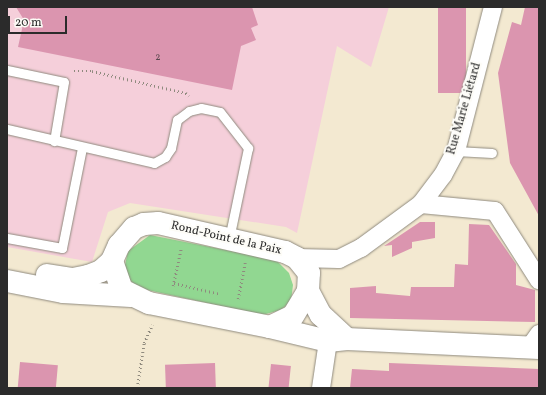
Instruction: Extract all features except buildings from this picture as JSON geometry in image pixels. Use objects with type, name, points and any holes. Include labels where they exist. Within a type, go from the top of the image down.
[{"type":"main road","name":"Rond-Point de la Paix","points":[[112,261],[118,245],[126,235],[144,224],[164,225],[285,252],[296,258],[309,272],[308,290]]},
{"type":"main road","points":[[7,268],[73,279],[100,272],[112,261],[122,290],[131,296],[149,303],[337,340],[536,343]]},
{"type":"main road","points":[[7,281],[63,292],[131,296]]},
{"type":"main road","points":[[270,326],[293,316],[308,290]]},
{"type":"main road","points":[[308,290],[321,315],[337,340]]},
{"type":"street","name":"Rue Marie Liétard","points":[[296,258],[339,259],[361,248],[421,204],[443,175],[456,151],[493,7]]},
{"type":"street","points":[[421,204],[495,211],[539,280]]},
{"type":"street","points":[[321,388],[337,340]]},
{"type":"lane","points":[[7,70],[64,82],[54,141]]},
{"type":"lane","points":[[7,129],[82,148],[154,163],[164,157],[171,148],[177,120],[189,111],[200,108],[220,112],[248,148],[239,242]]},
{"type":"lane","points":[[7,238],[62,248],[82,148]]},
{"type":"lane","points":[[456,151],[492,153]]},
{"type":"path","points":[[64,82],[72,71],[92,71],[186,93],[200,108]]},
{"type":"path","points":[[234,319],[238,298],[239,242]]},
{"type":"path","points":[[174,283],[224,295]]},
{"type":"path","points":[[231,297],[238,298]]},
{"type":"shaded area","points":[[7,7],[389,7],[371,67],[337,46],[297,233],[286,227],[130,203],[108,212],[92,262],[7,247]]},
{"type":"green space","points":[[150,235],[276,260],[289,273],[293,285],[291,301],[281,310],[262,315],[138,288],[129,279],[125,265],[128,251]]}]
